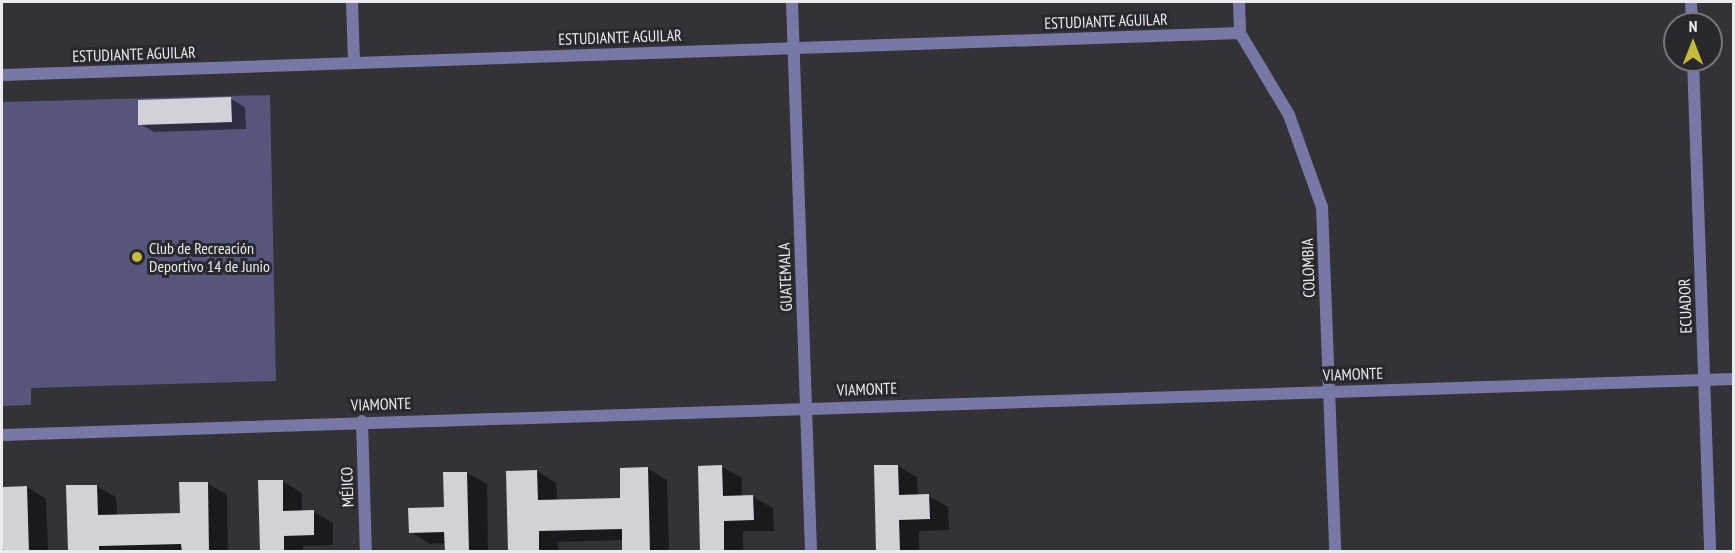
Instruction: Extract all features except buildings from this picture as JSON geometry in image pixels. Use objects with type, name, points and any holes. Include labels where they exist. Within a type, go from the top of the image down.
[{"type":"street","points":[[352,2],[354,62]]},
{"type":"street","name":"GUATEMALA","points":[[792,2],[811,552]]},
{"type":"street","name":"COLOMBIA","points":[[1239,2],[1240,33],[1289,115],[1322,207],[1335,552]]},
{"type":"street","name":"ESTUDIANTE AGUILAR","points":[[2,75],[1240,33]]},
{"type":"street","name":"ECUADOR","points":[[1693,72],[1710,552]]},
{"type":"street","name":"VIAMONTE","points":[[2,435],[362,421],[1734,379]]},
{"type":"street","name":"MÉJICO","points":[[362,421],[366,552]]},
{"type":"shaded area","name":"Club de Recreación Deportivo 14 de Junio","points":[[270,95],[276,381],[31,388],[31,405],[2,406],[2,102]]},
{"type":"place","name":"Club de Recreación Deportivo 14 de Junio","points":[[137,257]]}]
